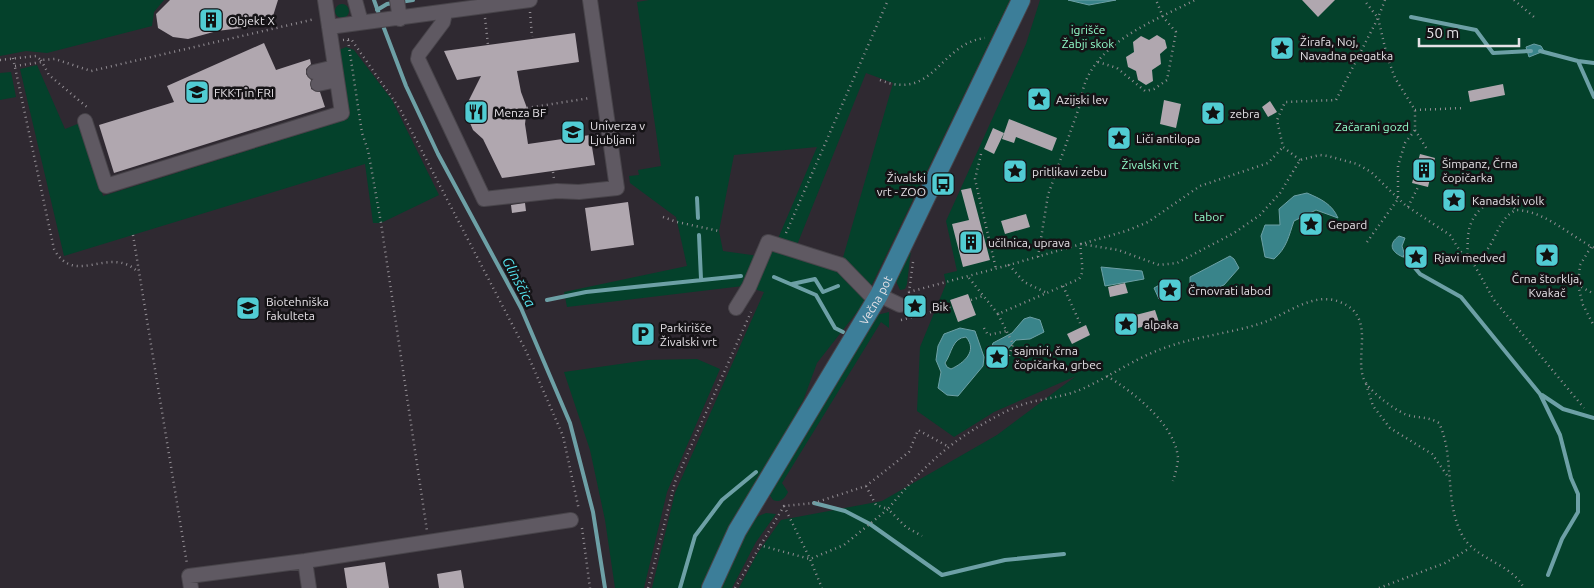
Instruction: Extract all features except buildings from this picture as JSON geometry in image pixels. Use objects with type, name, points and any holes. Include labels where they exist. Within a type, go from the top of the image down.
[{"type":"main road","name":"Večna pot","points":[[711,588],[737,531],[877,298],[1021,0]]},
{"type":"street","points":[[325,0],[341,23]]},
{"type":"street","points":[[85,121],[106,186],[342,113],[336,74],[341,23],[355,0]]},
{"type":"street","points":[[396,0],[400,19]]},
{"type":"street","points":[[341,23],[400,19],[529,0]]},
{"type":"street","points":[[438,14],[443,22],[419,54],[418,59],[484,199],[557,190],[579,192],[617,188],[590,0]]},
{"type":"street","points":[[316,78],[336,74]]},
{"type":"street","points":[[736,308],[749,287],[768,242],[841,265],[877,298],[900,305]]},
{"type":"street","points":[[190,582],[305,561],[577,517]]},
{"type":"street","points":[[305,561],[309,588]]},
{"type":"path","points":[[529,0],[532,36]]},
{"type":"path","points":[[1097,61],[1117,68],[1145,91],[1154,89],[1167,80],[1176,32],[1163,17],[1156,0]]},
{"type":"path","points":[[1038,257],[1048,195],[1081,102],[1082,91],[1097,61],[1112,46],[1195,0]]},
{"type":"path","points":[[1364,0],[1378,18],[1387,56],[1396,78],[1415,110],[1415,130],[1428,151]]},
{"type":"path","points":[[1300,160],[1283,147],[1277,120],[1285,102],[1336,100],[1378,18],[1385,0]]},
{"type":"path","points":[[1514,0],[1534,17]]},
{"type":"path","points":[[484,7],[488,45]]},
{"type":"path","points":[[14,66],[55,60],[91,71],[341,23],[343,40],[351,40],[400,109],[486,270],[526,351],[563,436],[590,588]]},
{"type":"path","points":[[880,80],[902,86],[918,82],[928,77],[967,44],[979,39],[1003,37]]},
{"type":"path","points":[[348,40],[362,133],[368,150],[381,223],[429,542]]},
{"type":"path","points":[[0,60],[36,56],[42,61],[49,75],[88,108],[85,121]]},
{"type":"path","points":[[13,58],[54,248],[59,258],[67,265],[78,266],[121,262],[131,265],[139,274]]},
{"type":"path","points":[[528,108],[604,95]]},
{"type":"path","points":[[1415,110],[1464,108]]},
{"type":"path","points":[[1367,242],[1398,199],[1398,166],[1405,143],[1415,130]]},
{"type":"path","points":[[909,292],[969,278],[975,273],[1009,266],[1148,222],[1200,186],[1255,169],[1268,163],[1283,147]]},
{"type":"path","points":[[981,154],[975,179],[996,269]]},
{"type":"path","points":[[1080,244],[1118,250],[1159,265],[1177,264],[1227,237],[1260,215],[1280,193],[1300,160],[1320,155],[1343,159],[1371,172],[1408,207],[1450,235],[1467,259],[1472,261],[1494,300],[1584,408]]},
{"type":"path","points":[[1408,207],[1420,185]]},
{"type":"path","points":[[1467,259],[1468,230],[1479,210],[1487,204],[1499,201],[1510,204],[1516,210]]},
{"type":"path","points":[[1472,261],[1484,255],[1503,220],[1516,210],[1524,210],[1545,218],[1593,247],[1580,265],[1578,285],[1583,305],[1594,326]]},
{"type":"path","points":[[663,217],[719,231]]},
{"type":"path","points":[[133,235],[190,582]]},
{"type":"path","points":[[998,314],[1082,276],[1080,244]]},
{"type":"path","points":[[1009,266],[1024,282],[1046,292]]},
{"type":"path","points":[[969,278],[998,314],[1008,332],[1013,344],[1008,359]]},
{"type":"path","points":[[1578,285],[1594,294]]},
{"type":"path","points":[[1063,286],[1080,323]]},
{"type":"path","points":[[971,300],[983,296]]},
{"type":"path","points":[[759,545],[810,559],[844,545],[888,509],[920,472],[949,447],[1001,414],[1029,403],[1075,392],[1166,347],[1263,322],[1295,306],[1330,299],[1342,303],[1353,312],[1361,325],[1364,337],[1360,363],[1373,406],[1390,428],[1432,454],[1449,479]]},
{"type":"path","points":[[901,320],[952,306]]},
{"type":"path","points":[[984,328],[988,335],[1008,332]]},
{"type":"path","points":[[1107,376],[1132,391],[1156,416],[1175,444],[1178,460],[1173,481]]},
{"type":"path","points":[[1365,383],[1391,406],[1409,416],[1429,417],[1440,423],[1444,434],[1454,516],[1470,548],[1506,569],[1520,581],[1524,588]]},
{"type":"path","points":[[734,588],[784,506],[814,502],[866,486],[909,452],[918,430],[949,447]]},
{"type":"path","points":[[866,486],[876,505],[888,509],[906,527],[922,536]]},
{"type":"path","points":[[784,506],[822,588]]},
{"type":"path","points":[[1379,588],[1445,563],[1470,548]]},
{"type":"green space","points":[[0,0],[164,0],[154,12],[152,26],[47,53],[26,51],[0,56]]},
{"type":"green space","points":[[649,0],[1010,0],[861,307],[817,363],[803,401],[797,410],[803,412],[704,588],[652,588],[675,493],[764,292],[743,286],[567,307],[564,292],[687,266],[676,217],[630,183],[629,176],[639,175],[638,170],[661,166],[637,2]],"holes":[[[866,73],[893,83],[840,268],[795,250]],[[817,147],[774,248],[766,257],[723,251],[719,231],[734,155]]]},
{"type":"green space","points":[[1040,0],[1594,0],[1594,588],[739,588],[757,554],[781,520],[882,501],[997,435],[1076,376],[994,412],[954,437],[917,411],[920,347],[946,284],[944,274],[957,271],[946,221],[1026,44]]},
{"type":"green space","points":[[339,4],[345,4],[349,11],[345,18],[339,18],[335,14],[335,8]]},
{"type":"green space","points":[[346,47],[354,50],[392,100],[439,195],[381,223],[373,223],[365,164],[64,256],[20,69],[37,65],[65,129],[80,123],[103,196],[348,119],[339,50]]},
{"type":"green space","points":[[11,72],[16,97],[0,100],[0,73]]},
{"type":"green space","points":[[911,250],[907,284],[905,289],[900,290],[896,281]]},
{"type":"green space","points":[[889,312],[889,328],[881,322],[782,483],[788,492],[787,494],[780,500],[773,500],[769,494],[877,315]]},
{"type":"green space","points":[[697,359],[720,369],[667,492],[644,588],[615,588],[605,520],[590,450],[564,372],[648,360]]},
{"type":"green space","points":[[766,513],[776,514],[756,542],[732,588],[717,588],[754,518]]},
{"type":"water","points":[[1068,0],[1116,0],[1089,5]]},
{"type":"water","points":[[1534,44],[1541,46],[1544,51],[1529,57],[1526,47]]},
{"type":"water","points":[[1307,193],[1329,206],[1338,218],[1316,210],[1294,221],[1287,241],[1278,255],[1274,259],[1265,257],[1261,236],[1265,225],[1280,225],[1279,209],[1294,196]]},
{"type":"water","points":[[1399,236],[1405,238],[1402,246],[1405,256],[1403,257],[1392,248],[1393,242]]},
{"type":"water","points":[[1230,256],[1239,268],[1224,285],[1195,296],[1190,285],[1190,277]]},
{"type":"water","points":[[1101,267],[1142,271],[1144,279],[1105,286]]},
{"type":"water","points":[[1163,283],[1169,283],[1177,287],[1169,298],[1159,299],[1154,288]]},
{"type":"water","points":[[1030,317],[1040,320],[1044,332],[1030,339],[1016,340],[1004,353],[998,353],[992,346],[993,343],[1012,333],[1024,319]]},
{"type":"water","points":[[960,328],[975,331],[984,357],[983,366],[958,396],[947,395],[938,388],[941,372],[936,360],[938,346],[944,334]],"holes":[[[966,337],[969,342],[970,352],[965,360],[951,369],[947,367],[945,363],[955,343],[961,338]]]},
{"type":"waterway","name":"Glinščica","points":[[374,0],[380,17]]},
{"type":"waterway","points":[[400,2],[413,0]]},
{"type":"waterway","points":[[377,10],[393,3]]},
{"type":"waterway","points":[[1411,17],[1476,30],[1493,53],[1531,51]]},
{"type":"waterway","name":"Glinščica","points":[[382,23],[406,86],[438,154],[521,308],[570,423],[593,512],[605,588]]},
{"type":"waterway","points":[[1540,51],[1578,61],[1594,63]]},
{"type":"waterway","points":[[1578,61],[1594,97]]},
{"type":"waterway","points":[[697,198],[698,218]]},
{"type":"waterway","points":[[699,235],[701,279]]},
{"type":"waterway","points":[[1405,256],[1420,274],[1461,297],[1540,394],[1560,435],[1571,478],[1578,494],[1578,512],[1562,539],[1548,575]]},
{"type":"waterway","points":[[547,300],[586,292],[741,276]]},
{"type":"waterway","points":[[774,277],[816,295],[835,328],[843,332]]},
{"type":"waterway","points":[[792,284],[815,279],[823,292],[838,286]]},
{"type":"waterway","points":[[1542,395],[1563,409],[1594,418]]},
{"type":"waterway","points":[[680,588],[695,536],[722,500],[756,472]]},
{"type":"waterway","points":[[814,503],[845,511],[870,524],[942,575],[1005,560],[1064,554]]},
{"type":"place","name":"Objekt X","points":[[211,20]]},
{"type":"place","name":"Žirafa, Noj, Navadna pegatka","points":[[1282,48]]},
{"type":"place","name":"FKKT in FRI","points":[[197,92]]},
{"type":"place","name":"Azijski lev","points":[[1039,99]]},
{"type":"place","name":"Menza BF","points":[[476,112]]},
{"type":"place","name":"zebra","points":[[1213,113]]},
{"type":"place","name":"Univerza v Ljubljani","points":[[573,132]]},
{"type":"place","name":"Liči antilopa","points":[[1119,138]]},
{"type":"place","name":"Šimpanz, Črna čopičarka","points":[[1424,170]]},
{"type":"place","name":"pritlikavi zebu","points":[[1015,171]]},
{"type":"place","name":"Živalski vrt - ZOO","points":[[943,184]]},
{"type":"place","name":"Kanadski volk","points":[[1454,200]]},
{"type":"place","name":"Gepard","points":[[1311,224]]},
{"type":"place","name":"učilnica, uprava","points":[[971,242]]},
{"type":"place","name":"Črna štorklja, Kvakač","points":[[1547,255]]},
{"type":"place","name":"Rjavi medved","points":[[1416,257]]},
{"type":"place","name":"Črnovrati labod","points":[[1170,290]]},
{"type":"place","name":"Bik","points":[[915,306]]},
{"type":"place","name":"Biotehniška fakulteta","points":[[248,308]]},
{"type":"place","name":"alpaka","points":[[1126,324]]},
{"type":"place","name":"Parkirišče Živalski vrt","points":[[643,334]]},
{"type":"place","name":"sajmiri, črna čopičarka, grbec","points":[[997,357]]},
{"type":"park label","name":"igrišče Žabji skok","points":[[1088,36]]},
{"type":"park label","name":"Začarani gozd","points":[[1372,126]]},
{"type":"park label","name":"Živalski vrt","points":[[1150,164]]},
{"type":"park label","name":"tabor","points":[[1209,216]]}]
